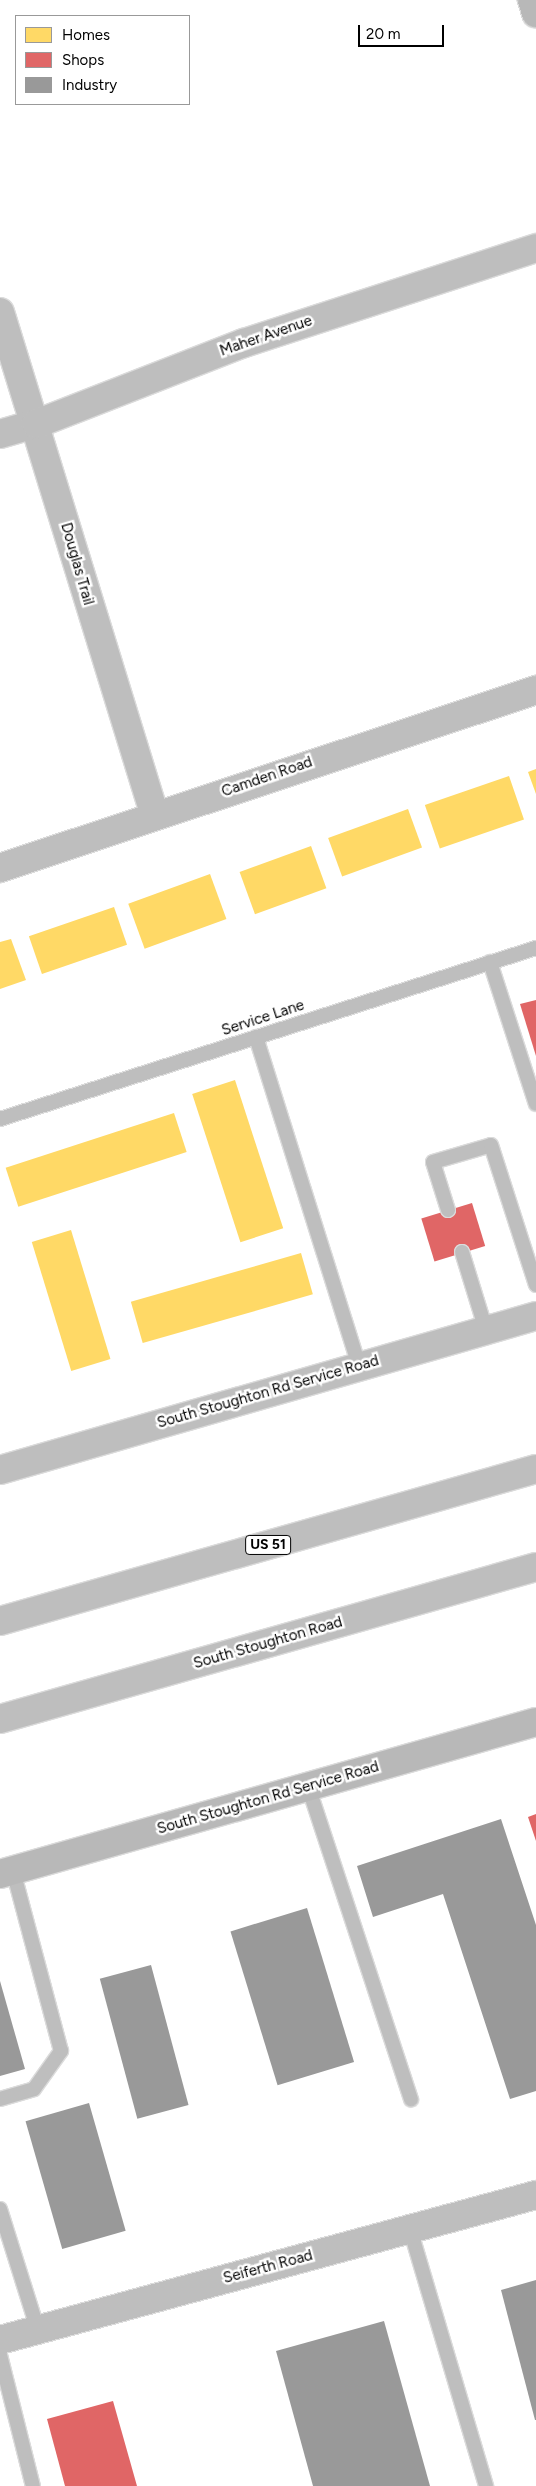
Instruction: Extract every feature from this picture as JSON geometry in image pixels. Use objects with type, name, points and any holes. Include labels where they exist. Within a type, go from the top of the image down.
[{"type":"street","points":[[532,0],[536,13]]},
{"type":"street","name":"Maher Avenue","points":[[0,434],[36,424],[244,343],[536,248]]},
{"type":"street","name":"Douglas Trail","points":[[0,312],[155,816]]},
{"type":"street","name":"Camden Road","points":[[0,868],[536,690]]},
{"type":"street","name":"South Stoughton Rd Service Road","points":[[0,1470],[536,1316]]},
{"type":"street","name":"US 51","points":[[0,1621],[536,1469]]},
{"type":"street","points":[[496,1578],[536,1562]]},
{"type":"street","name":"South Stoughton Road","points":[[0,1720],[536,1567]]},
{"type":"street","name":"South Stoughton Rd Service Road","points":[[6,1872],[536,1722]]},
{"type":"street","name":"Seiferth Road","points":[[0,2340],[536,2195]]},
{"type":"lane","name":"Service Lane","points":[[0,1119],[536,948]]},
{"type":"lane","points":[[490,962],[536,1104]]},
{"type":"lane","points":[[256,1037],[358,1366]]},
{"type":"lane","points":[[448,1210],[433,1162],[491,1145],[536,1284]]},
{"type":"lane","points":[[462,1252],[486,1330]]},
{"type":"lane","points":[[308,1786],[410,2099]]},
{"type":"lane","points":[[0,2099],[34,2089],[61,2051],[6,1872]]},
{"type":"lane","points":[[0,2209],[38,2330]]},
{"type":"lane","points":[[410,2229],[486,2486]]},
{"type":"lane","points":[[0,2355],[33,2486]]},
{"type":"building: Homes","points":[[536,769],[536,794],[528,772]]},
{"type":"building: Homes","points":[[509,776],[524,819],[440,848],[425,805]]},
{"type":"building: Homes","points":[[408,809],[422,848],[342,877],[328,838]]},
{"type":"building: Homes","points":[[311,846],[326,888],[255,914],[240,872]]},
{"type":"building: Homes","points":[[210,874],[226,919],[145,949],[128,904]]},
{"type":"building: Homes","points":[[114,907],[127,945],[42,974],[29,936]]},
{"type":"building: Homes","points":[[11,939],[26,980],[0,989],[0,942]]},
{"type":"building: Homes","points":[[235,1080],[283,1228],[240,1242],[192,1094]]},
{"type":"building: Homes","points":[[174,1113],[187,1152],[18,1207],[6,1168]]},
{"type":"building: Homes","points":[[71,1230],[110,1359],[71,1371],[32,1242]]},
{"type":"building: Homes","points":[[301,1253],[313,1294],[143,1343],[131,1302]]},
{"type":"building: Shops","points":[[536,1000],[536,1056],[520,1004]]},
{"type":"building: Shops","points":[[472,1203],[485,1246],[434,1262],[421,1218]]},
{"type":"building: Shops","points":[[536,1814],[536,1841],[528,1817]]},
{"type":"building: Shops","points":[[113,2401],[137,2486],[65,2486],[47,2419]]},
{"type":"building: Industry","points":[[501,1819],[536,1925],[536,2091],[510,2099],[443,1894],[373,1917],[357,1866]]},
{"type":"building: Industry","points":[[307,1908],[354,2062],[278,2085],[230,1931]]},
{"type":"building: Industry","points":[[151,1965],[189,2105],[137,2119],[100,1979]]},
{"type":"building: Industry","points":[[0,1981],[25,2069],[0,2076]]},
{"type":"building: Industry","points":[[89,2103],[126,2231],[62,2249],[26,2121]]},
{"type":"building: Industry","points":[[536,2280],[536,2420],[535,2420],[501,2290]]},
{"type":"building: Industry","points":[[384,2321],[430,2486],[313,2486],[276,2351]]}]
